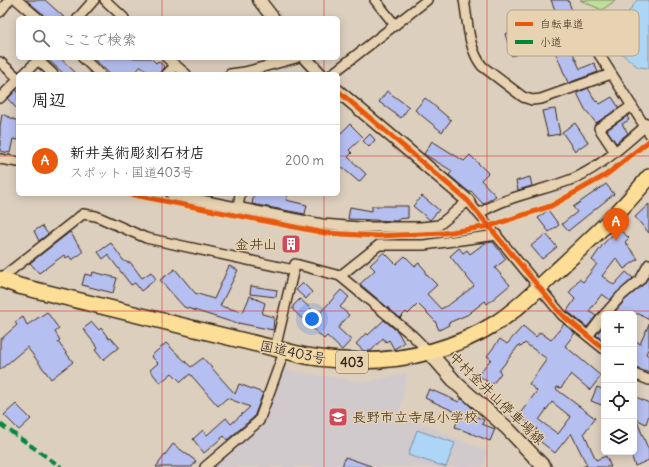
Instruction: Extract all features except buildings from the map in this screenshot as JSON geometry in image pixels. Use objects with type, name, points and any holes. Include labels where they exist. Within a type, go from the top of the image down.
[{"type":"highway","name":"国道403号","points":[[0,279],[19,286],[280,350],[329,360],[370,362],[407,357],[457,342],[496,323],[516,308],[612,220],[649,177]]},
{"type":"main road","name":"中村金井山停車場線","points":[[428,351],[457,384],[507,428],[544,467]]},
{"type":"street","points":[[0,12],[9,0]]},
{"type":"street","points":[[17,0],[36,16]]},
{"type":"street","points":[[80,16],[94,0]]},
{"type":"street","points":[[105,0],[122,16]]},
{"type":"street","points":[[258,0],[271,16]]},
{"type":"street","points":[[375,0],[395,25]]},
{"type":"street","points":[[335,72],[427,0]]},
{"type":"street","points":[[464,0],[472,47],[478,60],[482,66],[522,97],[532,100],[541,99],[611,74]]},
{"type":"street","points":[[480,213],[500,202],[577,177],[648,128],[600,56]]},
{"type":"street","points":[[26,72],[38,60]]},
{"type":"street","points":[[40,60],[51,72]]},
{"type":"street","points":[[85,60],[98,72]]},
{"type":"street","points":[[169,60],[183,72]]},
{"type":"street","points":[[245,72],[289,60]]},
{"type":"street","points":[[307,60],[318,72]]},
{"type":"street","points":[[0,62],[16,77]]},
{"type":"street","points":[[169,72],[175,66]]},
{"type":"street","points":[[0,98],[16,81]]},
{"type":"street","points":[[340,93],[468,201],[480,213],[538,288],[562,315],[602,347]]},
{"type":"street","points":[[615,152],[599,128],[632,106]]},
{"type":"street","points":[[0,159],[16,162]]},
{"type":"street","points":[[181,196],[322,224],[359,227],[421,227],[439,225],[468,201]]},
{"type":"street","points":[[238,208],[240,196]]},
{"type":"street","points":[[0,279],[83,214],[96,216],[151,239],[294,270]]},
{"type":"street","points":[[340,276],[379,245],[424,245],[497,235]]},
{"type":"street","points":[[204,467],[259,421],[280,350],[295,264],[340,276],[413,336],[428,351]]},
{"type":"street","points":[[607,311],[621,296],[640,280],[649,264]]},
{"type":"street","points":[[588,336],[601,318]]},
{"type":"street","points":[[637,375],[649,380]]},
{"type":"shaded area","name":"長野市立寺尾小学校","points":[[279,369],[365,382],[407,373],[400,413],[488,452],[483,467],[212,467],[212,460],[264,422]]},
{"type":"green space","points":[[580,0],[616,0],[602,10]]},
{"type":"water","points":[[637,0],[649,0],[649,68],[638,67],[625,56],[639,56],[639,10],[630,10]]},
{"type":"water","points":[[417,430],[455,443],[446,467],[408,455]]},
{"type":"marked path","points":[[0,424],[61,467]]},
{"type":"cycle path","points":[[340,93],[468,201],[562,315],[602,347]]},
{"type":"cycle path","points":[[139,196],[325,233],[377,236],[444,233],[490,226],[551,206],[606,175],[649,141]]},
{"type":"place","name":"新井美術彫刻石材店","points":[[616,241]]},
{"type":"place","name":"金井山","points":[[291,244]]},
{"type":"place","name":"長野市立寺尾小学校","points":[[338,417]]}]
